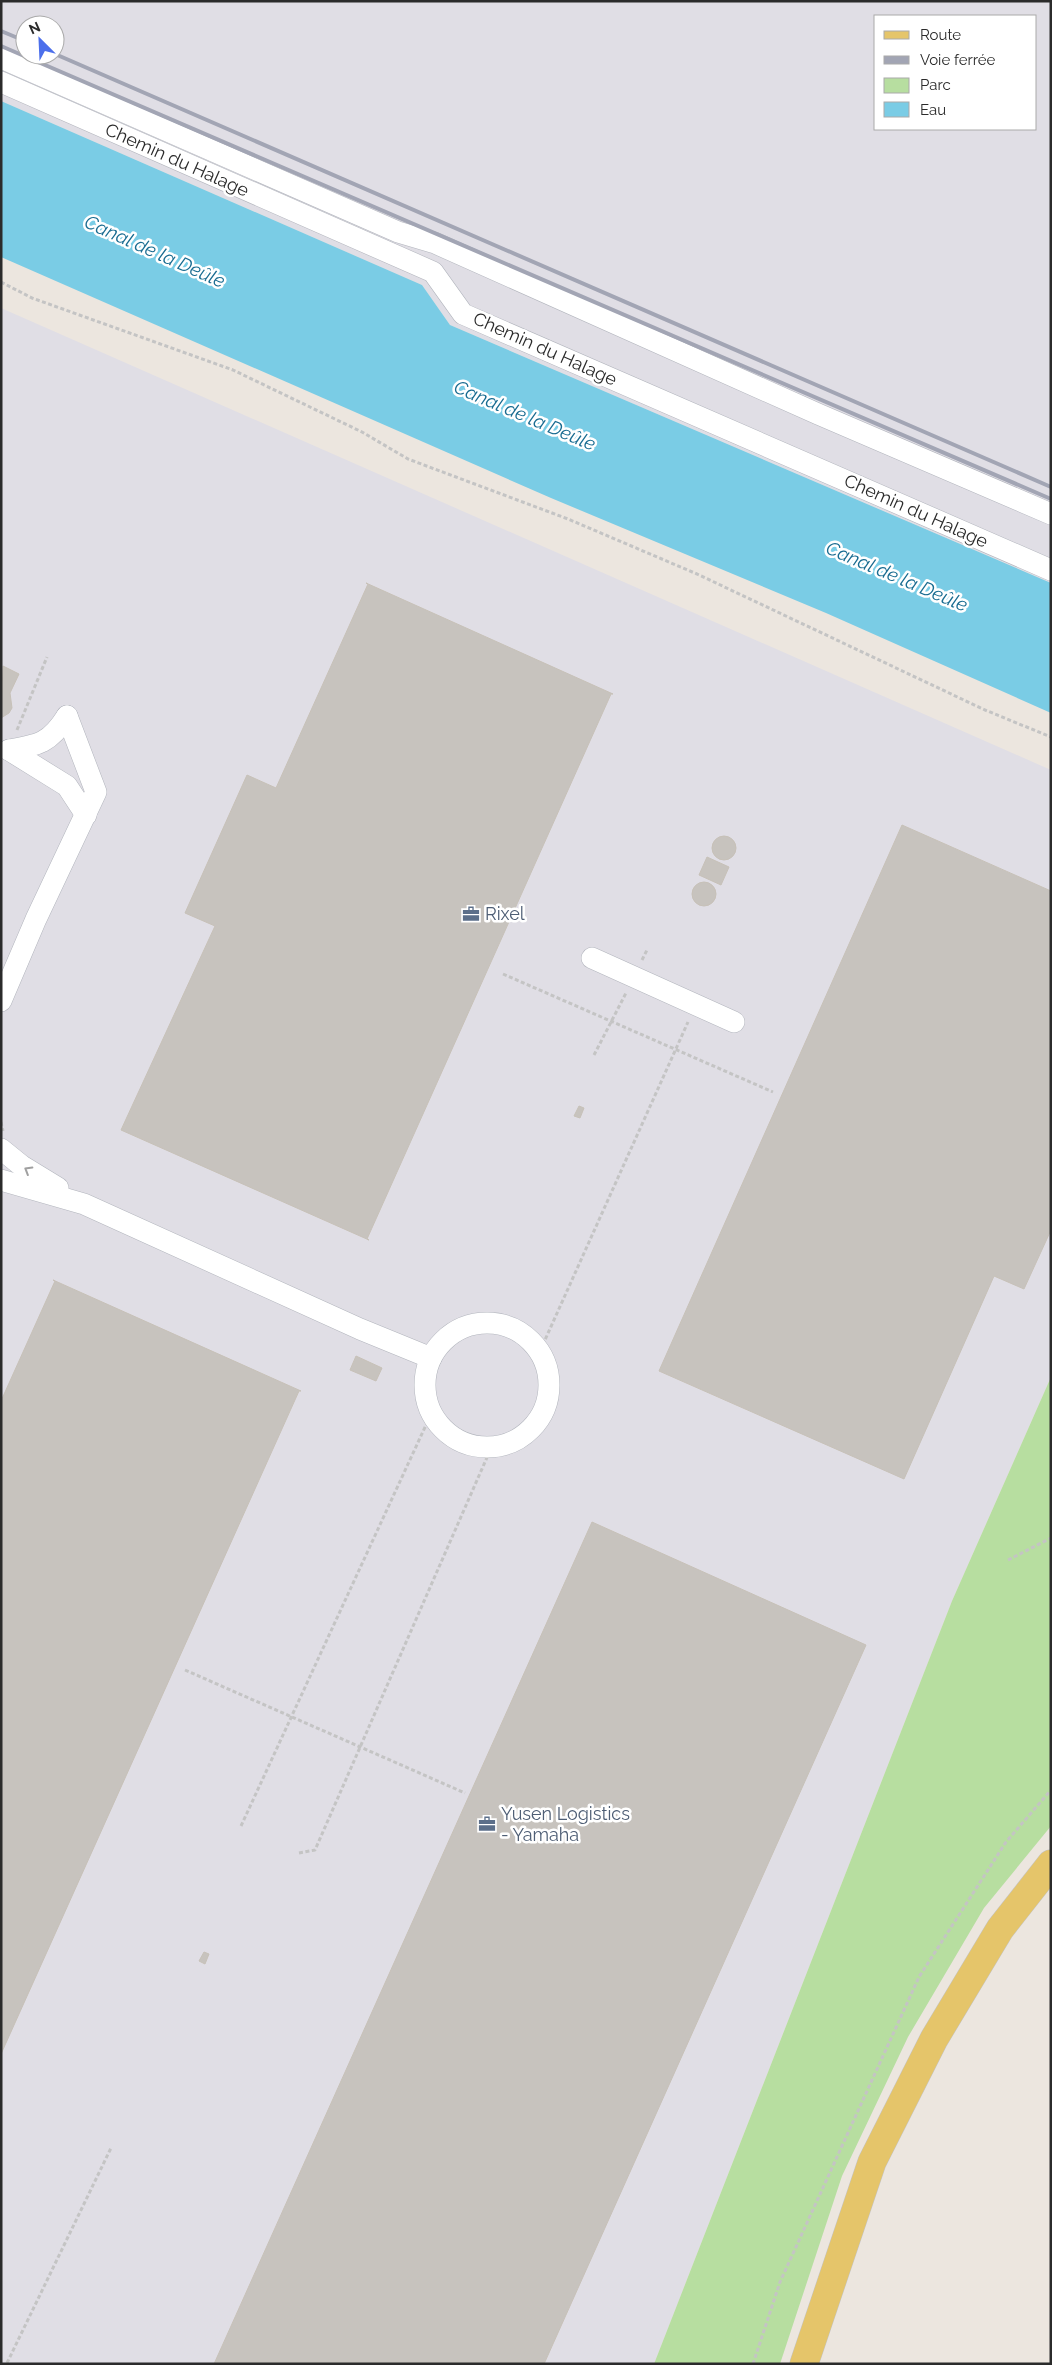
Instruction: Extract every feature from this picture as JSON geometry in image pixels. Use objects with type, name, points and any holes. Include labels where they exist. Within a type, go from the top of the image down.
[{"type":"main road","points":[[804,2364],[872,2162],[934,2039],[1000,1929],[1051,1864]]},
{"type":"street","points":[[1,58],[398,232],[435,243],[818,414],[1051,514]]},
{"type":"street","name":"Chemin du Halage","points":[[1,82],[433,272],[463,314],[1051,570]]},
{"type":"street","points":[[1,1001],[36,919],[96,792],[67,716],[56,733],[38,746],[9,750]]},
{"type":"street","points":[[9,750],[67,786],[86,815]]},
{"type":"street","points":[[592,958],[734,1022]]},
{"type":"street","points":[[1,1149],[22,1166],[84,1204],[360,1329],[431,1358]]},
{"type":"street","points":[[1,1180],[84,1204]]},
{"type":"street","points":[[489,1322],[508,1326],[524,1334],[540,1351],[548,1371],[550,1388],[545,1408],[535,1424],[516,1440],[500,1446],[478,1446],[462,1441],[446,1432],[432,1412],[425,1391],[425,1378],[431,1358],[439,1345],[451,1334],[473,1324],[489,1322]]},
{"type":"path","points":[[1,282],[32,298],[233,370],[362,432],[408,459],[568,519],[688,570],[976,706],[1051,737]]},
{"type":"path","points":[[9,750],[47,657]]},
{"type":"path","points":[[594,1056],[648,950]]},
{"type":"path","points":[[503,974],[773,1092]]},
{"type":"path","points":[[540,1351],[695,1005]]},
{"type":"path","points":[[241,1826],[432,1412]]},
{"type":"path","points":[[299,1853],[315,1850],[492,1446]]},
{"type":"path","points":[[1008,1560],[1051,1538]]},
{"type":"path","points":[[185,1670],[464,1793]]},
{"type":"path","points":[[753,2364],[780,2282],[918,1977],[1006,1842],[1051,1790]]},
{"type":"path","points":[[7,2363],[111,2148]]},
{"type":"shaded area","points":[[1,1],[1051,1],[1051,583],[450,325],[422,285],[1,101]]},
{"type":"shaded area","points":[[1,308],[1051,770],[1051,1377],[952,1601],[654,2364],[1,2364]]},
{"type":"green space","points":[[1051,1377],[1051,1826],[984,1908],[908,2037],[842,2176],[780,2364],[654,2364],[952,1601]]},
{"type":"water","name":"Canal de la Deûle","points":[[1,101],[422,285],[450,325],[1051,583],[1051,713],[826,613],[551,498],[1,257]]},
{"type":"building","points":[[366,583],[613,694],[611,694],[367,1239],[369,1240],[121,1130],[215,926],[185,913],[247,775],[276,788],[368,584]]},
{"type":"building","points":[[3,666],[19,674],[10,693],[12,708],[9,713],[1,718]]},
{"type":"building","points":[[902,825],[1051,891],[1051,1230],[1024,1289],[994,1276],[904,1479],[659,1371]]},
{"type":"building","points":[[724,836],[729,837],[735,843],[735,853],[729,859],[724,860],[719,859],[713,853],[712,848],[713,843],[719,837]]},
{"type":"building","points":[[707,857],[729,867],[721,885],[699,875]]},
{"type":"building","points":[[704,882],[709,883],[715,889],[715,899],[709,905],[704,906],[699,905],[693,899],[692,894],[693,889],[699,883]]},
{"type":"building","points":[[579,1106],[584,1108],[580,1118],[574,1116]]},
{"type":"building","points":[[53,1280],[301,1391],[299,1391],[1,2054],[1,1401],[55,1281]]},
{"type":"building","points":[[356,1356],[382,1368],[376,1381],[350,1370]]},
{"type":"building","points":[[592,1522],[866,1645],[544,2364],[214,2364]]},
{"type":"building","points":[[204,1952],[209,1954],[205,1964],[199,1961]]},
{"type":"railway","points":[[1,31],[15,37]]},
{"type":"railway","points":[[1,46],[1051,499]]},
{"type":"railway","points":[[65,58],[1051,487]]},
{"type":"place","name":"Rixel","points":[[471,914]]},
{"type":"place","name":"Yusen Logistics - Yamaha","points":[[487,1824]]}]
